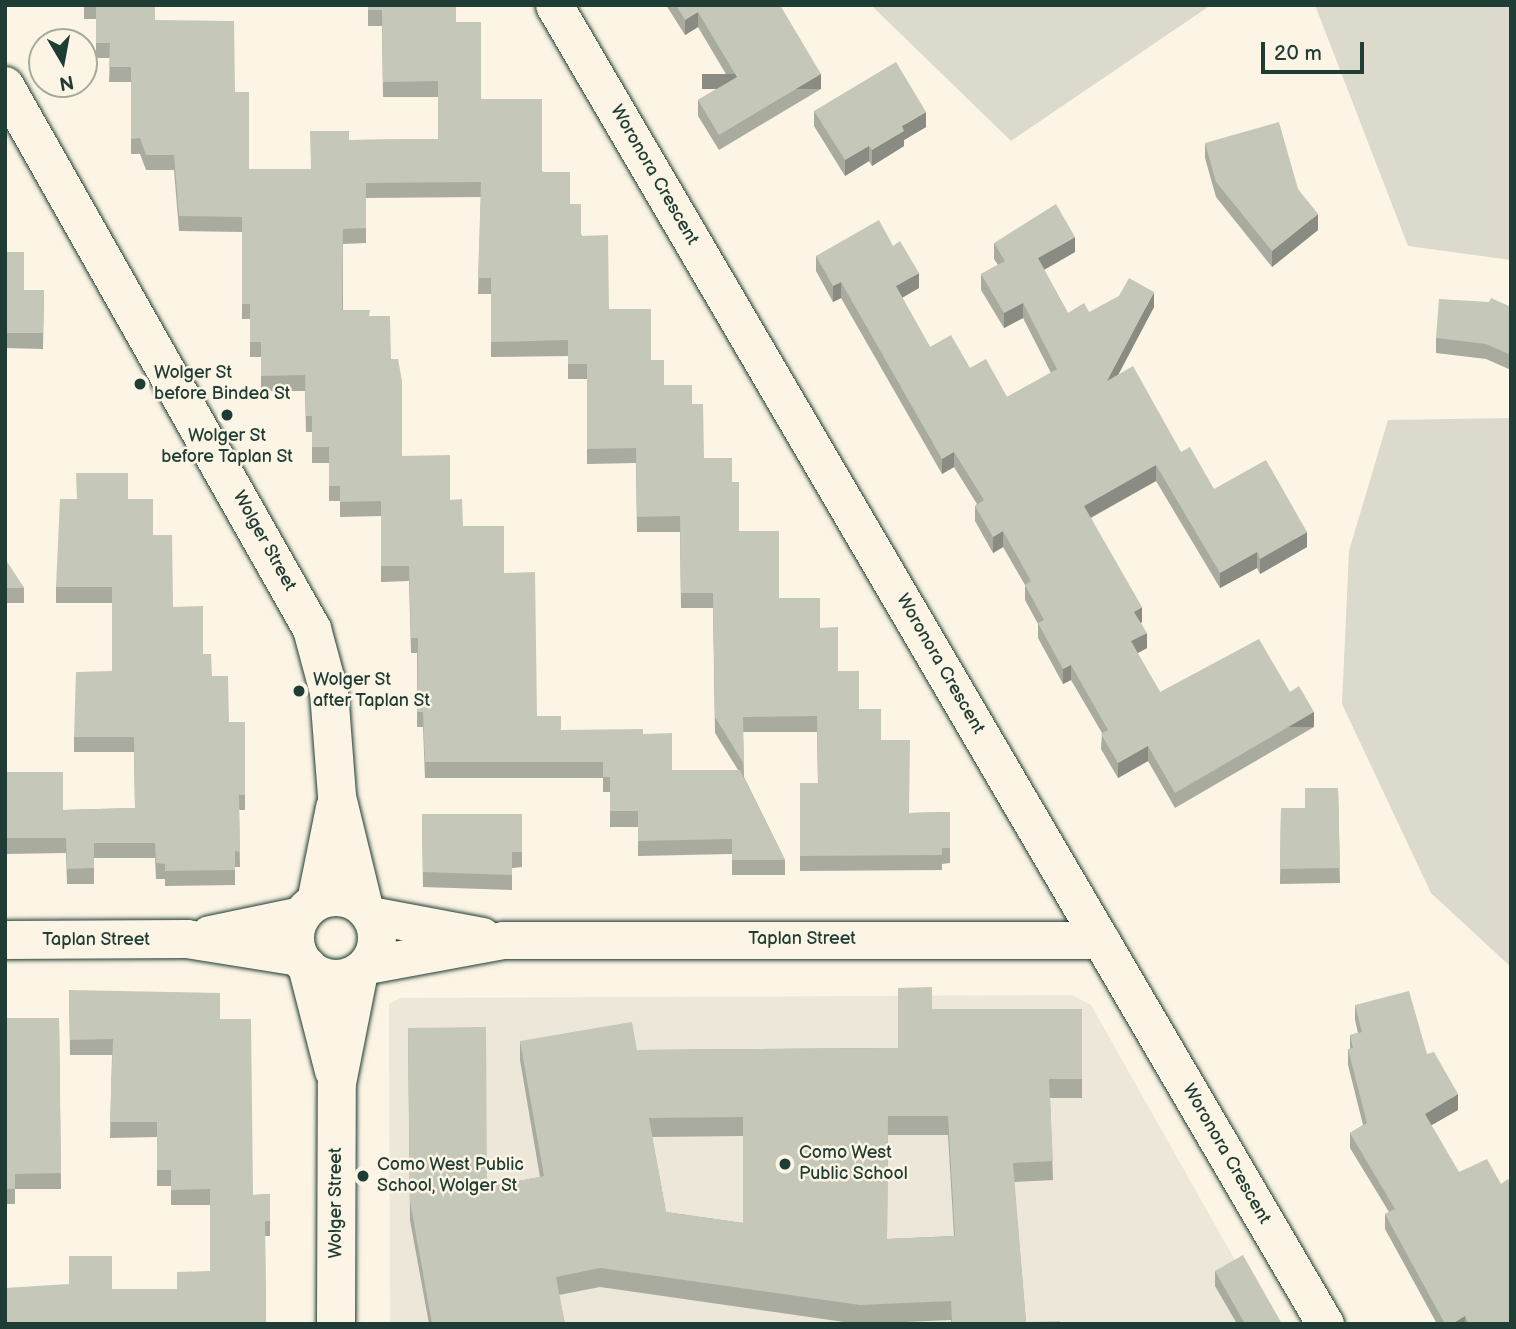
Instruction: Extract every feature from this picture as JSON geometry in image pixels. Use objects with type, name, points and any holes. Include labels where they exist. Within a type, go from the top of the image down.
[{"type":"street","name":"Woronora Crescent","points":[[554,5],[1325,1324]]},
{"type":"street","name":"Wolger Street","points":[[5,86],[312,629],[329,692],[337,797],[367,911]]},
{"type":"street","name":"Wolger Street","points":[[309,909],[337,797]]},
{"type":"street","points":[[346,898],[367,911],[377,935],[363,969],[326,978],[304,962],[295,937],[309,909],[346,898]]},
{"type":"street","name":"Taplan Street","points":[[187,939],[309,909]]},
{"type":"street","name":"Taplan Street","points":[[367,911],[503,940]]},
{"type":"street","name":"Taplan Street","points":[[5,940],[187,939],[304,962]]},
{"type":"street","name":"Taplan Street","points":[[363,969],[503,940],[1101,940]]},
{"type":"street","name":"Wolger Street","points":[[304,962],[337,1083]]},
{"type":"street","name":"Wolger Street","points":[[336,1324],[337,1083],[363,969]]},
{"type":"shaded area","points":[[871,5],[1211,5],[1011,141]]},
{"type":"shaded area","points":[[1315,5],[1511,5],[1511,260],[1408,246]]},
{"type":"shaded area","points":[[1511,418],[1511,967],[1431,893],[1342,704],[1349,551],[1388,420]]},
{"type":"shaded area","name":"Como West Public School","points":[[1072,995],[1091,1005],[1271,1324],[390,1324],[389,1004],[401,998]]},
{"type":"building","points":[[96,5],[155,5],[155,20],[234,21],[235,92],[249,92],[249,169],[311,169],[310,131],[349,131],[349,140],[438,139],[438,81],[383,82],[382,10],[368,10],[368,5],[456,5],[456,22],[481,22],[481,99],[542,99],[542,172],[570,172],[570,204],[581,204],[581,236],[608,235],[609,309],[651,309],[651,360],[664,360],[664,385],[692,385],[692,404],[703,404],[704,458],[732,458],[732,482],[739,482],[739,531],[779,531],[779,598],[820,598],[820,628],[838,627],[838,671],[859,671],[859,709],[881,709],[881,740],[910,740],[909,813],[950,812],[950,848],[942,848],[942,855],[800,856],[800,783],[818,783],[817,716],[743,717],[744,764],[715,717],[713,593],[681,593],[680,516],[637,517],[636,448],[587,449],[587,364],[568,364],[568,340],[491,342],[491,278],[478,278],[481,182],[366,183],[366,228],[343,229],[342,310],[370,310],[369,316],[390,316],[391,359],[398,359],[402,381],[402,456],[450,455],[450,500],[462,499],[463,526],[504,526],[504,573],[535,572],[537,716],[561,716],[561,730],[643,729],[643,734],[672,733],[672,770],[740,770],[785,860],[732,860],[732,839],[638,841],[638,811],[610,811],[610,777],[603,777],[603,762],[425,762],[423,712],[417,712],[418,638],[411,638],[409,566],[381,566],[381,501],[340,502],[340,486],[329,486],[329,447],[312,447],[312,416],[306,416],[305,375],[261,376],[261,342],[250,342],[250,304],[242,304],[242,217],[179,216],[174,155],[146,155],[140,138],[131,139],[131,67],[109,67],[110,43],[98,43]]},
{"type":"building","points":[[676,5],[780,5],[821,74],[719,135],[698,100],[737,77],[698,12],[685,20]]},
{"type":"building","points":[[896,62],[926,112],[902,126],[904,131],[872,150],[869,146],[845,160],[814,111]]},
{"type":"building","points":[[1279,122],[1298,189],[1318,214],[1272,251],[1216,182],[1205,143]]},
{"type":"building","points":[[1056,204],[1075,237],[1038,258],[1068,313],[1084,303],[1089,312],[1119,296],[1129,278],[1154,292],[1107,381],[1133,366],[1181,452],[1190,447],[1214,489],[1266,460],[1307,532],[1260,559],[1257,552],[1220,573],[1156,465],[1084,506],[1142,607],[1134,612],[1147,633],[1131,641],[1160,692],[1259,639],[1290,692],[1299,686],[1314,712],[1175,793],[1148,746],[1118,763],[1101,734],[1108,730],[1071,665],[1063,669],[1038,623],[1044,620],[1025,585],[1031,581],[1003,531],[993,537],[975,506],[984,500],[954,452],[942,459],[841,282],[833,286],[816,256],[879,220],[893,246],[900,241],[919,273],[896,286],[930,347],[951,335],[970,368],[986,359],[1007,397],[1057,369],[1023,303],[1004,313],[981,274],[1005,261],[994,243]]},
{"type":"building","points":[[5,218],[6,252],[24,252],[24,290],[44,290],[43,333],[5,333]]},
{"type":"building","points":[[1491,298],[1511,307],[1511,355],[1486,344],[1436,338],[1439,299],[1489,302]]},
{"type":"building","points":[[76,473],[128,473],[128,499],[153,499],[153,535],[172,535],[173,607],[203,606],[203,654],[211,654],[212,676],[228,676],[229,722],[245,722],[245,795],[239,795],[240,852],[235,851],[235,870],[165,871],[165,864],[156,863],[155,843],[94,843],[94,868],[67,869],[66,838],[5,838],[5,772],[63,772],[63,810],[135,808],[134,737],[74,737],[76,672],[112,671],[112,587],[56,587],[60,499],[77,499]]},
{"type":"building","points":[[5,559],[24,588],[5,588]]},
{"type":"building","points":[[1305,788],[1338,788],[1340,868],[1280,869],[1281,808],[1305,808]]},
{"type":"building","points":[[422,814],[522,814],[522,852],[512,852],[512,875],[423,872]]},
{"type":"building","points":[[932,987],[932,1009],[1082,1009],[1082,1079],[1049,1079],[1053,1161],[1013,1163],[1026,1322],[1060,1321],[1060,1324],[952,1324],[951,1301],[860,1305],[600,1268],[556,1277],[565,1324],[432,1324],[410,1201],[408,1028],[486,1027],[487,1187],[544,1176],[520,1041],[632,1022],[637,1050],[898,1048],[898,988]],"holes":[[[888,1116],[948,1116],[955,1236],[887,1239]],[[743,1117],[743,1223],[666,1212],[649,1118]]]},
{"type":"building","points":[[69,990],[220,993],[220,1019],[251,1019],[253,1195],[270,1194],[270,1221],[265,1221],[266,1324],[5,1324],[5,1288],[69,1284],[69,1256],[112,1256],[112,1289],[177,1289],[177,1272],[210,1271],[210,1189],[171,1190],[171,1170],[157,1170],[157,1122],[110,1122],[113,1039],[70,1040]]},
{"type":"building","points":[[1409,991],[1427,1054],[1434,1052],[1458,1094],[1425,1114],[1459,1172],[1487,1159],[1501,1184],[1508,1179],[1511,1184],[1511,1324],[1469,1324],[1465,1316],[1452,1324],[1445,1324],[1385,1214],[1395,1209],[1350,1133],[1367,1123],[1348,1049],[1353,1048],[1350,1035],[1362,1032],[1355,1005]]},
{"type":"building","points":[[5,1018],[59,1018],[61,1173],[15,1174],[15,1189],[5,1189]]},
{"type":"building","points":[[1243,1255],[1282,1324],[1245,1324],[1215,1271]]},
{"type":"place","name":"Wolger St before Bindea St","points":[[140,384]]},
{"type":"place","name":"Wolger St before Taplan St","points":[[227,415]]},
{"type":"place","name":"Wolger St after Taplan St","points":[[299,691]]},
{"type":"place","name":"Como West Public School","points":[[785,1164]]},
{"type":"place","name":"Como West Public School, Wolger St","points":[[363,1176]]}]
